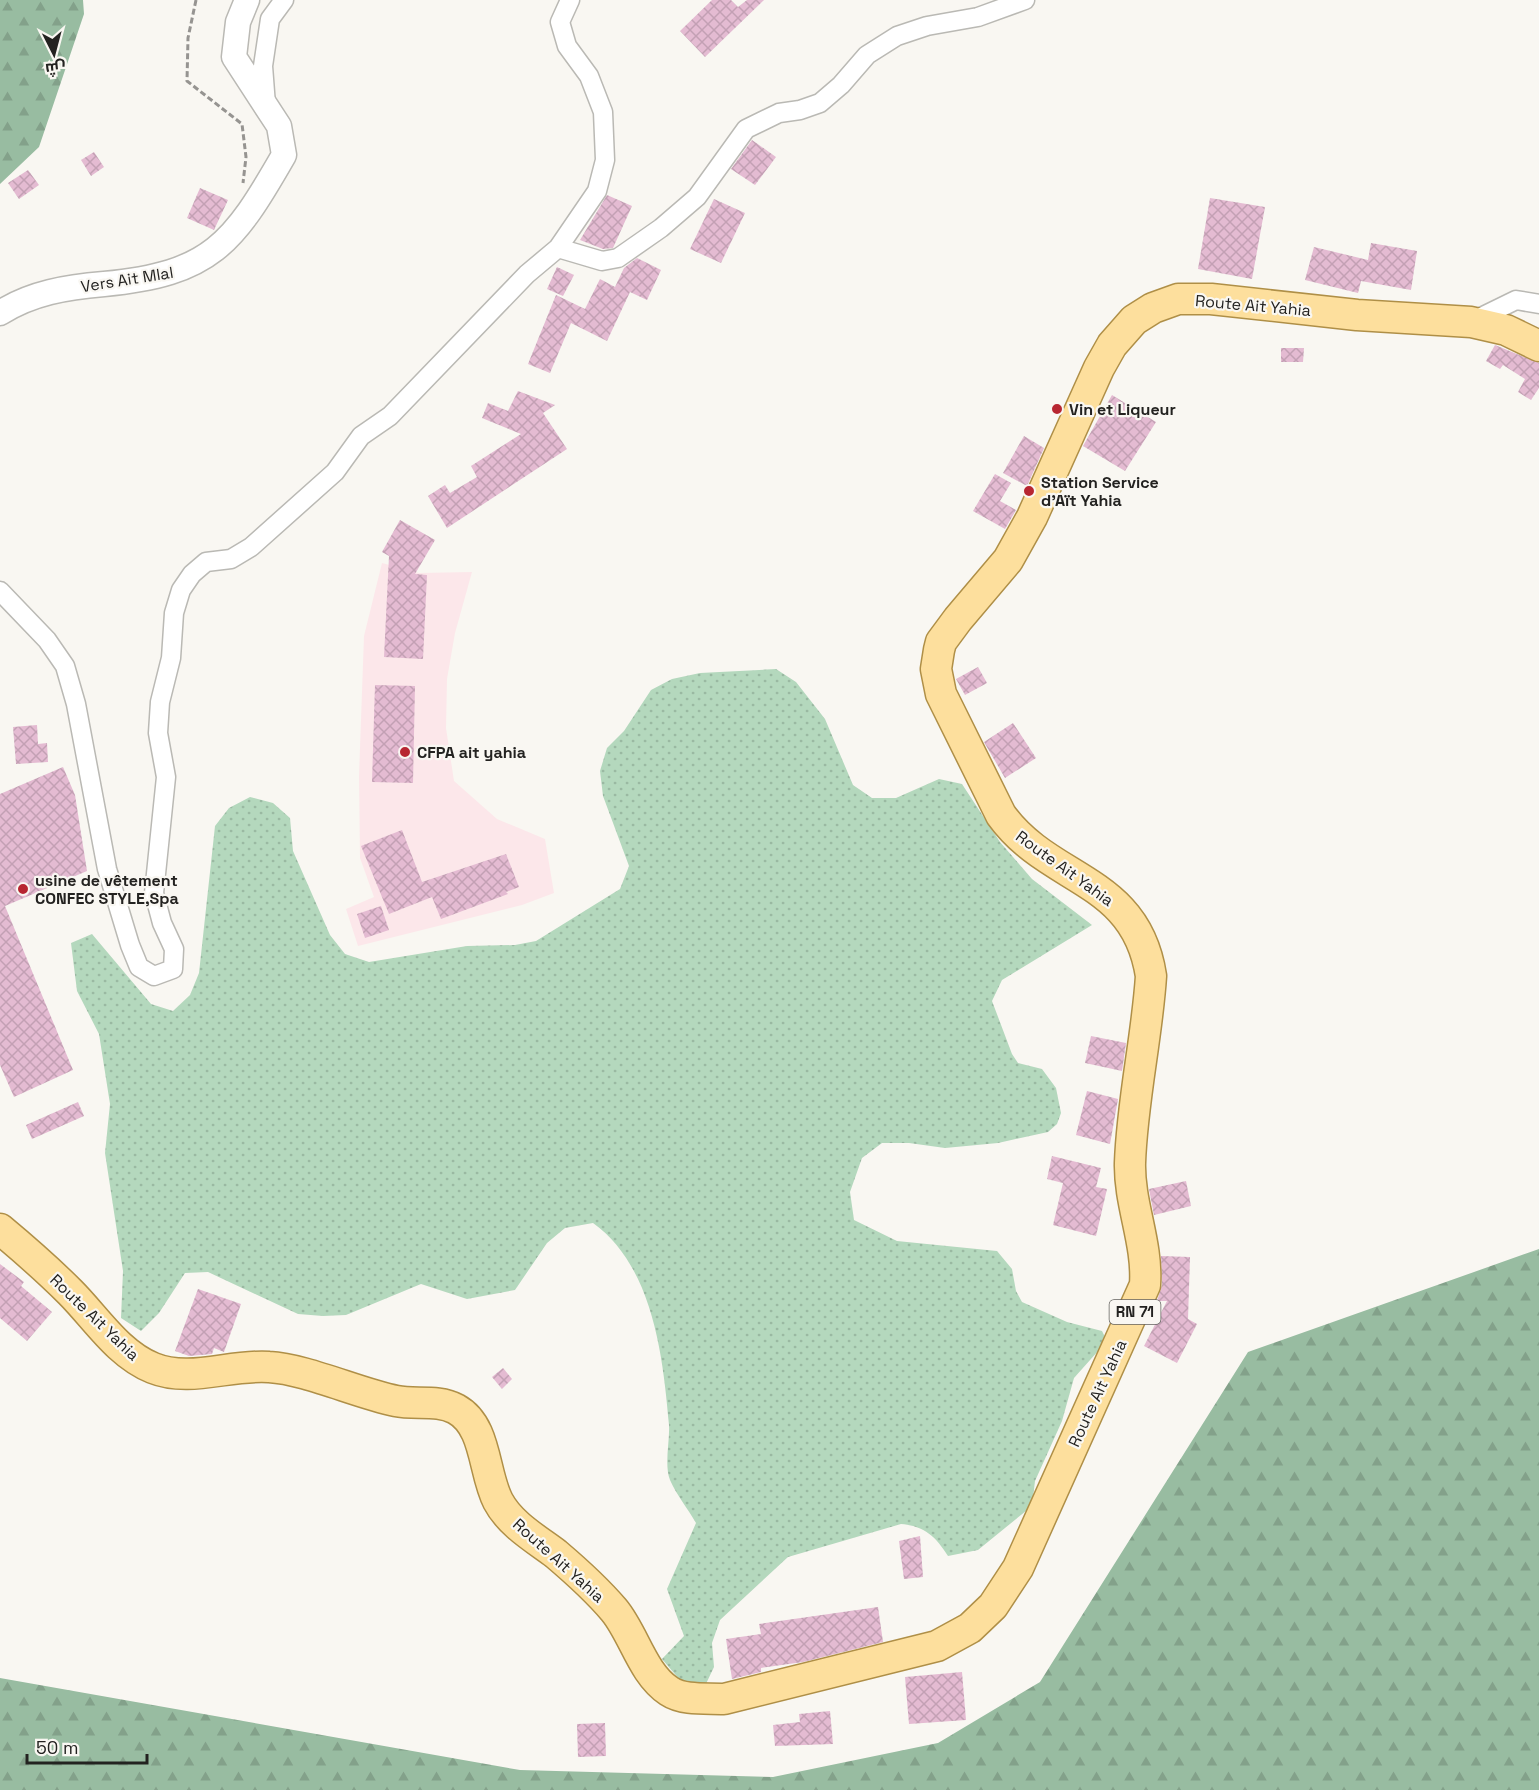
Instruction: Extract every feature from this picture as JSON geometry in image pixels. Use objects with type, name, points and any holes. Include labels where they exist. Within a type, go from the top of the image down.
[{"type":"main road","name":"Route Ait Yahia","points":[[0,1229],[71,1293],[121,1346],[135,1358],[153,1368],[172,1373],[202,1373],[237,1366],[272,1367],[369,1395],[455,1409],[471,1422],[477,1434],[498,1501],[507,1514],[558,1556],[615,1611],[652,1674],[669,1692],[690,1698],[724,1699],[937,1647],[970,1628],[993,1606],[1018,1568],[1145,1285],[1147,1265],[1134,1206],[1130,1162],[1151,976],[1146,948],[1127,915],[1110,898],[1013,831],[1001,815],[941,693],[936,669],[941,642],[1008,560],[1032,517],[1112,345],[1134,320],[1153,308],[1178,299],[1211,299],[1357,315],[1472,322],[1506,330],[1539,346]]},
{"type":"street","name":"Vers Ait Mlal","points":[[0,313],[18,301],[47,292],[133,281],[186,269],[220,247],[242,224],[284,155],[279,126],[234,57],[238,22],[247,0]]},
{"type":"street","points":[[266,105],[263,66],[270,19],[284,0]]},
{"type":"street","points":[[0,591],[46,640],[65,666],[76,704],[108,869],[130,945],[140,967],[154,976],[173,969],[174,949],[162,923],[154,893],[166,777],[158,733],[160,702],[171,658],[174,613],[181,590],[192,574],[206,562],[231,559],[251,547],[335,472],[361,436],[390,416],[520,280],[558,248],[597,191],[605,160],[603,112],[589,76],[567,46],[560,22],[570,0]]},
{"type":"street","points":[[558,248],[602,261],[618,258],[661,228],[697,197],[746,129],[779,113],[800,110],[819,103],[841,85],[867,55],[897,36],[927,26],[978,17],[1025,0]]},
{"type":"street","points":[[1472,322],[1516,300],[1539,304]]},
{"type":"path","points":[[196,0],[188,38],[187,81],[242,124],[246,157],[243,190]]},
{"type":"shaded area","name":"CFPA ait yahia","points":[[382,563],[419,573],[472,572],[455,633],[447,679],[446,728],[454,781],[497,819],[545,839],[554,893],[522,905],[358,946],[346,909],[374,897],[360,858],[359,776],[364,636]]},
{"type":"green space","points":[[0,0],[83,0],[84,14],[39,147],[0,184]]},
{"type":"green space","points":[[776,669],[796,682],[825,719],[853,785],[872,798],[896,798],[939,779],[962,784],[1000,842],[1032,879],[1092,925],[1002,980],[992,1001],[1012,1054],[1018,1063],[1042,1069],[1056,1088],[1061,1113],[1057,1124],[1048,1132],[998,1143],[945,1148],[909,1143],[882,1143],[862,1158],[850,1192],[854,1220],[897,1241],[997,1251],[1012,1269],[1016,1291],[1022,1302],[1067,1322],[1102,1331],[1107,1341],[1074,1378],[1062,1421],[1035,1481],[1032,1506],[978,1550],[948,1556],[929,1534],[917,1527],[901,1524],[788,1557],[720,1620],[712,1643],[714,1667],[704,1688],[680,1680],[662,1659],[684,1636],[667,1589],[696,1523],[675,1491],[668,1474],[669,1425],[663,1370],[651,1314],[642,1288],[629,1263],[613,1241],[593,1223],[565,1228],[547,1243],[515,1290],[467,1299],[421,1284],[346,1315],[298,1314],[208,1272],[185,1273],[159,1313],[141,1331],[121,1318],[123,1271],[105,1153],[110,1104],[99,1034],[77,991],[71,943],[92,934],[151,1004],[173,1011],[190,995],[199,973],[215,826],[229,808],[250,797],[273,803],[290,818],[293,851],[330,935],[345,954],[369,962],[467,946],[515,945],[536,941],[620,889],[629,866],[603,796],[600,771],[607,748],[624,731],[651,690],[672,679],[700,673]]},
{"type":"green space","points":[[1539,1249],[1539,1790],[0,1790],[0,1678],[520,1770],[773,1777],[938,1743],[1040,1682],[1248,1352]]},
{"type":"building","points":[[712,0],[731,0],[738,7],[747,0],[764,0],[705,57],[680,31]]},
{"type":"building","points":[[752,140],[776,157],[755,185],[731,169]]},
{"type":"building","points":[[94,152],[104,167],[91,176],[81,160]]},
{"type":"building","points":[[28,170],[39,185],[19,199],[8,183]]},
{"type":"building","points":[[200,188],[228,200],[214,230],[187,218]]},
{"type":"building","points":[[607,195],[632,206],[613,248],[603,249],[580,240]]},
{"type":"building","points":[[1210,198],[1265,207],[1252,279],[1198,269]]},
{"type":"building","points":[[714,199],[745,213],[721,263],[690,249]]},
{"type":"building","points":[[1371,243],[1417,251],[1411,290],[1361,281],[1358,293],[1305,280],[1314,247],[1368,260]]},
{"type":"building","points":[[637,258],[661,270],[647,300],[630,292],[607,341],[571,323],[550,373],[528,364],[556,295],[585,309],[600,279],[615,287],[624,268]]},
{"type":"building","points":[[557,267],[574,275],[563,296],[547,289]]},
{"type":"building","points":[[1495,345],[1539,363],[1539,388],[1531,400],[1518,392],[1525,379],[1503,365],[1500,369],[1486,361]]},
{"type":"building","points":[[1281,348],[1304,348],[1303,362],[1281,362]]},
{"type":"building","points":[[518,391],[555,405],[543,413],[567,449],[447,528],[428,496],[445,485],[450,493],[477,477],[471,466],[521,434],[482,418],[488,403],[508,411]]},
{"type":"building","points":[[1112,395],[1156,422],[1125,471],[1083,446]]},
{"type":"building","points":[[1024,436],[1044,448],[1027,486],[1003,473]]},
{"type":"building","points":[[995,474],[1011,483],[1000,501],[1016,510],[1005,529],[973,511]]},
{"type":"building","points":[[400,520],[435,540],[415,574],[427,575],[423,659],[384,657],[389,556],[382,552]]},
{"type":"building","points":[[978,667],[987,683],[965,695],[956,679]]},
{"type":"building","points":[[375,685],[415,686],[413,783],[372,782]]},
{"type":"building","points":[[1013,723],[1036,758],[1005,778],[984,742]]},
{"type":"building","points":[[37,725],[38,744],[47,743],[48,762],[16,764],[13,727]]},
{"type":"building","name":"usine de vêtement CONFEC STYLE,Spa","points":[[63,767],[75,795],[87,871],[5,906],[73,1070],[14,1097],[0,1065],[0,794]]},
{"type":"building","points":[[402,830],[422,882],[506,854],[519,887],[506,892],[508,894],[441,919],[432,897],[389,914],[361,846]]},
{"type":"building","points":[[381,906],[389,930],[365,938],[357,914]]},
{"type":"building","points":[[1091,1036],[1126,1043],[1122,1071],[1085,1063]]},
{"type":"building","points":[[1087,1091],[1118,1099],[1110,1144],[1076,1135]]},
{"type":"building","points":[[78,1102],[84,1116],[32,1139],[26,1125]]},
{"type":"building","points":[[1052,1156],[1101,1168],[1096,1187],[1107,1189],[1096,1236],[1053,1225],[1063,1183],[1047,1179]]},
{"type":"building","points":[[1186,1181],[1191,1206],[1154,1215],[1149,1189]]},
{"type":"building","points":[[1161,1256],[1190,1257],[1188,1319],[1197,1324],[1177,1363],[1144,1346],[1167,1301],[1157,1301],[1162,1285]]},
{"type":"building","points":[[0,1264],[24,1282],[21,1286],[52,1312],[27,1341],[0,1318]]},
{"type":"building","points":[[198,1289],[241,1304],[224,1352],[214,1348],[212,1354],[189,1356],[175,1351]]},
{"type":"building","points":[[503,1368],[512,1379],[502,1389],[492,1377]]},
{"type":"building","points":[[920,1536],[923,1577],[904,1579],[899,1541]]},
{"type":"building","points":[[878,1607],[883,1642],[803,1662],[761,1668],[761,1672],[732,1679],[726,1639],[761,1634],[759,1624]]},
{"type":"building","points":[[962,1672],[966,1720],[909,1724],[905,1677]]},
{"type":"building","points":[[830,1711],[833,1744],[775,1746],[773,1725],[800,1722],[799,1714]]},
{"type":"building","points":[[605,1723],[606,1756],[578,1757],[577,1724]]},
{"type":"place","name":"Vin et Liqueur","points":[[1057,409]]},
{"type":"place","name":"Station Service d'Aït Yahia","points":[[1029,491]]},
{"type":"place","name":"CFPA ait yahia","points":[[405,752]]},
{"type":"place","name":"usine de vêtement CONFEC STYLE,Spa","points":[[23,889]]}]
